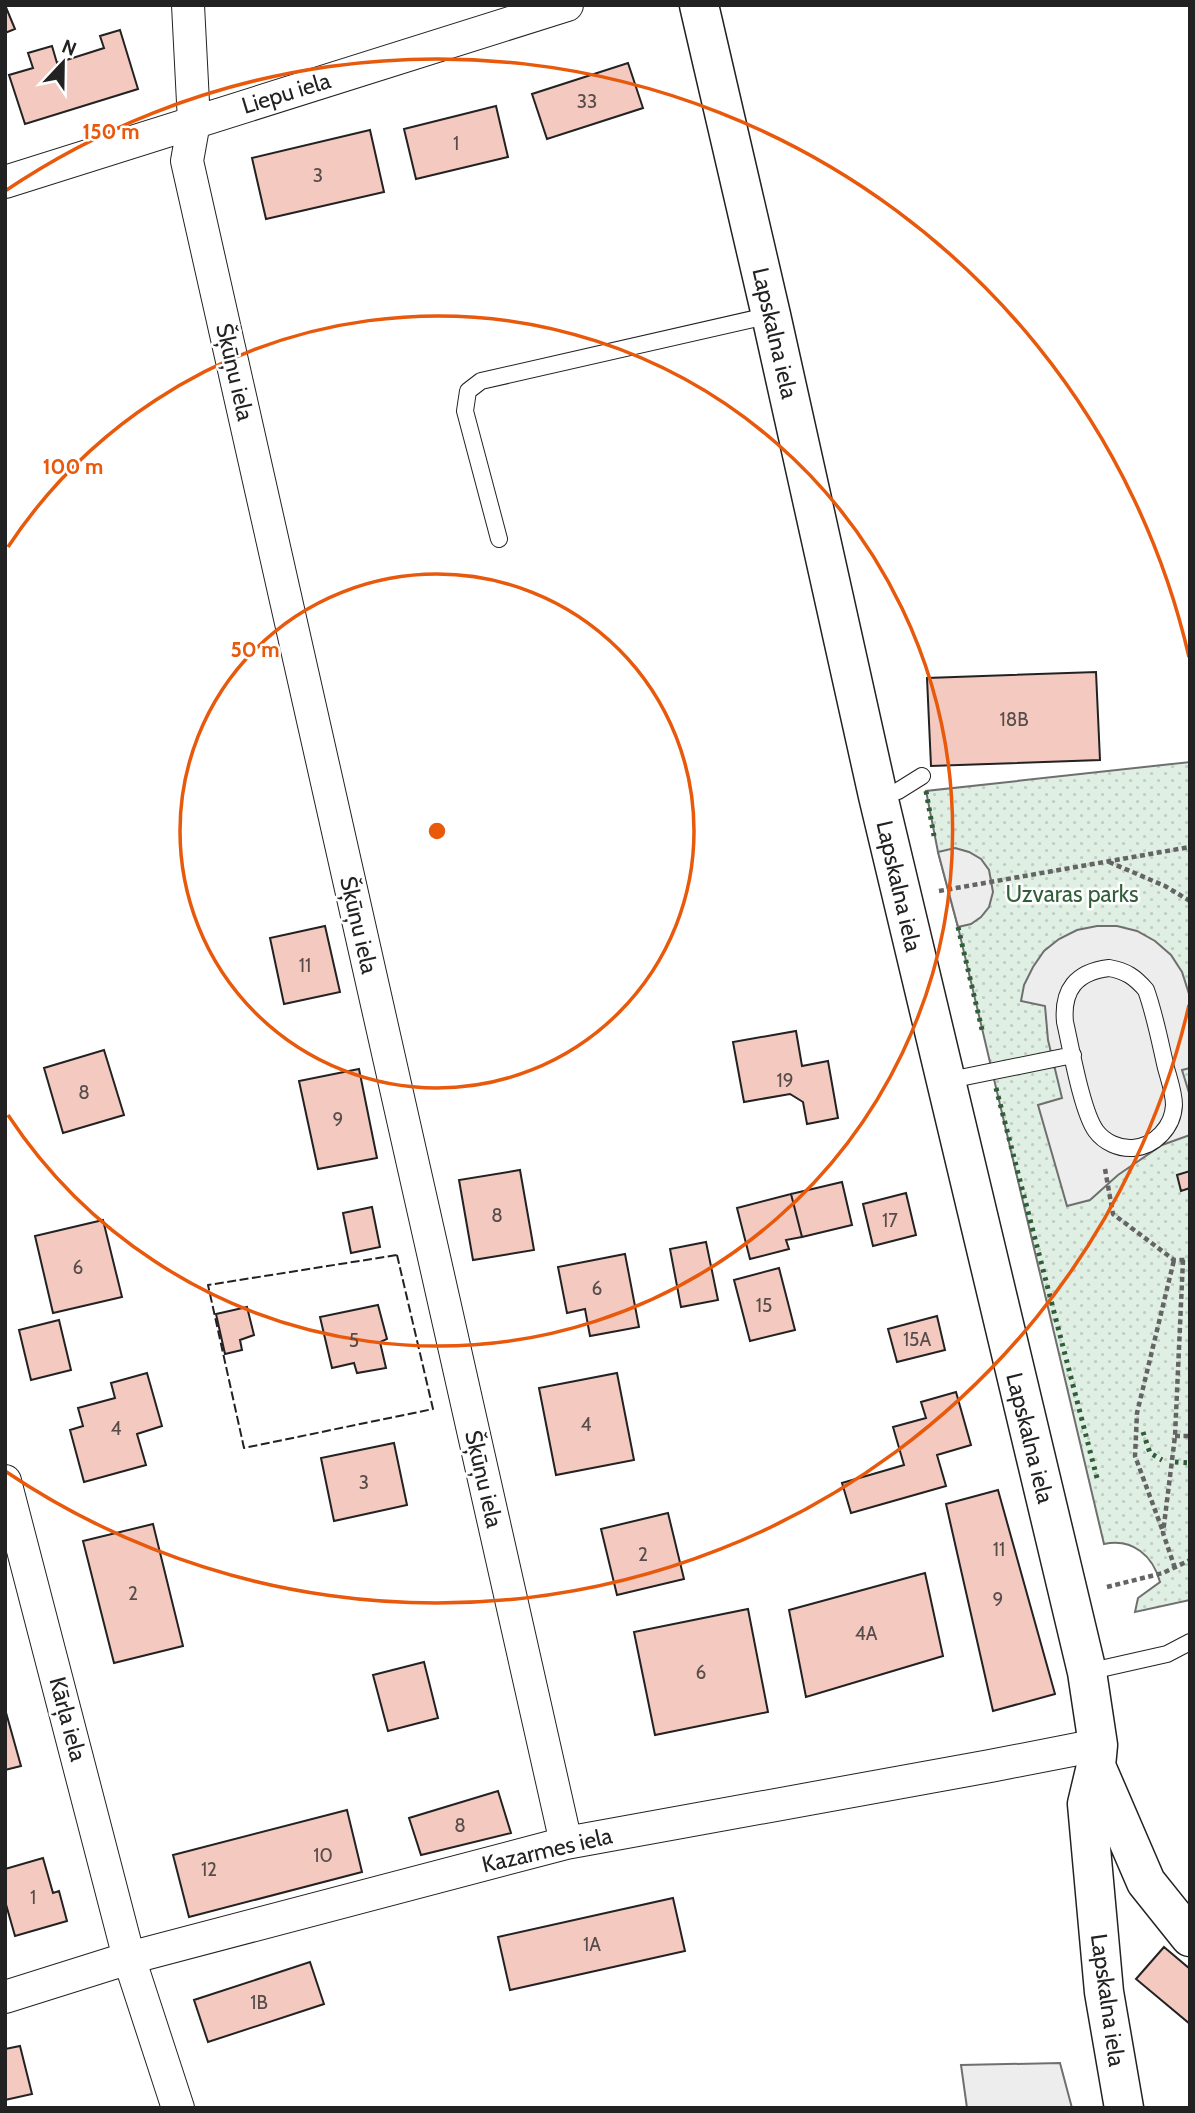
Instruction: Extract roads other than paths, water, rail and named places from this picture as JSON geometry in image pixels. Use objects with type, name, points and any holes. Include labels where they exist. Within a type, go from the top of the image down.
[{"type":"main road","name":"Lapskalna iela","points":[[699,5],[944,1081],[1087,1672],[1097,1756],[1146,1882],[1190,1937]]},
{"type":"main road","name":"Lapskalna iela","points":[[1097,1756],[1087,1804],[1104,1992],[1124,2108]]},
{"type":"street","name":"Šķūņu iela","points":[[188,5],[194,122],[187,160],[566,1843]]},
{"type":"street","name":"Liepu iela","points":[[5,182],[567,5]]},
{"type":"street","name":"Kārļa iela","points":[[5,1481],[130,1958],[178,2108]]},
{"type":"street","name":"Kazarmes iela","points":[[5,1997],[130,1958],[566,1843],[990,1766],[1097,1756]]},
{"type":"lane","points":[[499,539],[466,411],[468,391],[481,381],[771,315]]},
{"type":"lane","points":[[878,796],[898,791],[922,776]]},
{"type":"lane","points":[[1109,968],[1124,971],[1136,979],[1146,990],[1173,1094],[1174,1104],[1166,1129],[1146,1145],[1132,1148],[1105,1140],[1095,1130],[1088,1115],[1073,1055],[1063,1008],[1073,984],[1094,970],[1109,968]]},
{"type":"lane","points":[[944,1081],[1073,1055]]},
{"type":"lane","points":[[1087,1672],[1167,1654],[1190,1642]]},
{"type":"park label","name":"Uzvaras parks","points":[[1072,894]]}]
